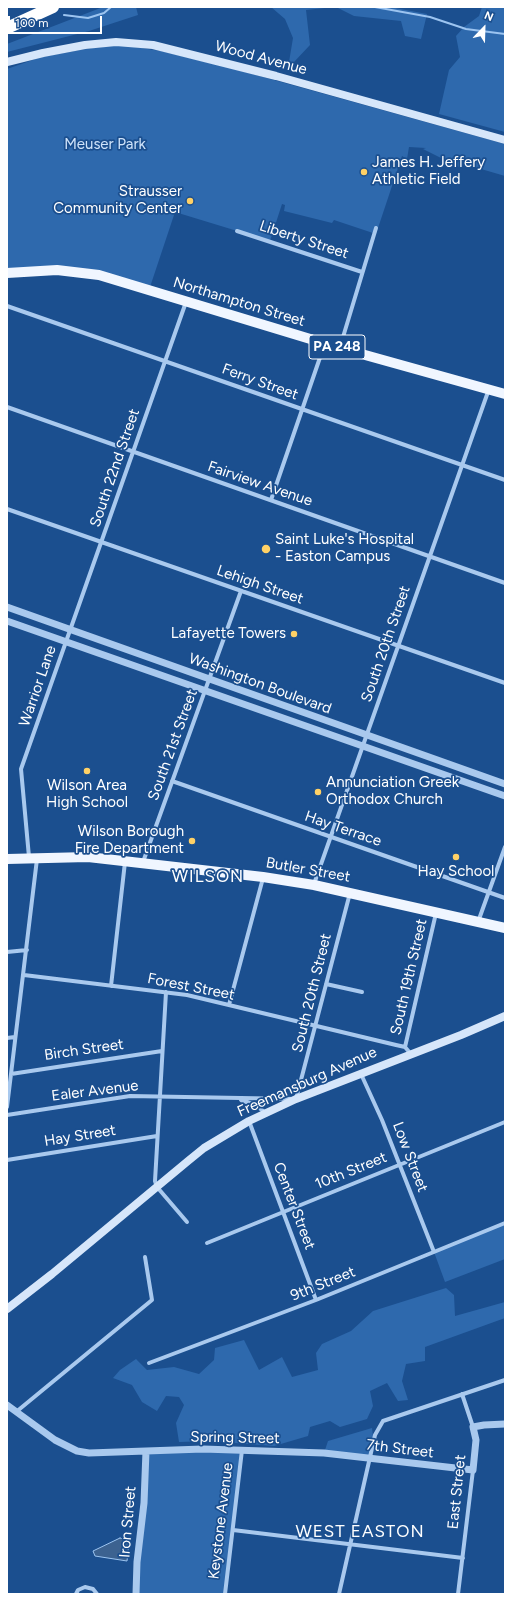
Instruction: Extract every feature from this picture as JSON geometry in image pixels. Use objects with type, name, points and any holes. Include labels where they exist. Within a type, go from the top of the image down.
[{"type":"highway","points":[[7,20],[36,7]]},
{"type":"highway","points":[[7,28],[53,7]]},
{"type":"main road","name":"Wood Avenue","points":[[7,62],[42,53],[85,45],[116,42],[153,45],[269,74],[505,140]]},
{"type":"main road","name":"Northampton Street","points":[[7,273],[48,269],[86,272],[340,348],[489,388],[505,394]]},
{"type":"main road","name":"Butler Street","points":[[7,859],[88,856],[314,885],[505,928]]},
{"type":"main road","name":"Freemansburg Avenue","points":[[7,1309],[52,1274],[204,1148],[249,1121],[296,1099],[361,1073],[408,1050],[461,1035],[505,1016]]},
{"type":"street","points":[[340,348],[376,228]]},
{"type":"street","name":"Liberty Street","points":[[237,231],[362,272]]},
{"type":"street","name":"South 22nd Street","points":[[66,642],[186,302]]},
{"type":"street","name":"Ferry Street","points":[[7,306],[505,480]]},
{"type":"street","points":[[271,500],[325,343]]},
{"type":"street","name":"South 20th Street","points":[[314,885],[489,388]]},
{"type":"street","name":"Fairview Avenue","points":[[7,407],[505,583]]},
{"type":"street","name":"Lehigh Street","points":[[7,509],[505,683]]},
{"type":"street","name":"South 21st Street","points":[[143,862],[241,591]]},
{"type":"street","name":"Washington Boulevard","points":[[7,608],[505,784]]},
{"type":"street","name":"Washington Boulevard","points":[[7,621],[505,796]]},
{"type":"street","name":"Warrior Lane","points":[[7,1107],[27,950],[33,857],[21,769],[66,642]]},
{"type":"street","name":"Hay Terrace","points":[[172,781],[505,898]]},
{"type":"street","points":[[478,922],[505,848]]},
{"type":"street","points":[[111,986],[125,860]]},
{"type":"street","points":[[229,1005],[263,878]]},
{"type":"street","name":"South 20th Street","points":[[296,1099],[350,893]]},
{"type":"street","name":"South 19th Street","points":[[351,1034],[408,1050],[436,912]]},
{"type":"street","points":[[7,952],[27,950]]},
{"type":"street","name":"Forest Street","points":[[24,975],[166,992],[229,1005],[351,1034]]},
{"type":"street","points":[[326,984],[362,992]]},
{"type":"street","points":[[166,992],[156,1181],[158,1186],[187,1222]]},
{"type":"street","points":[[7,1038],[15,1037]]},
{"type":"street","name":"Birch Street","points":[[11,1074],[162,1051]]},
{"type":"street","name":"Low Street","points":[[361,1073],[382,1120],[434,1252]]},
{"type":"street","name":"Ealer Avenue","points":[[7,1115],[130,1096],[296,1099]]},
{"type":"street","name":"Ealer Avenue","points":[[235,1099],[255,1105],[266,1113]]},
{"type":"street","name":"Center Street","points":[[249,1121],[316,1300]]},
{"type":"street","name":"10th Street","points":[[207,1243],[505,1122]]},
{"type":"street","name":"Hay Street","points":[[7,1160],[158,1136]]},
{"type":"street","name":"9th Street","points":[[149,1363],[316,1300],[505,1224]]},
{"type":"street","points":[[16,1412],[152,1300],[145,1257]]},
{"type":"street","points":[[339,1594],[371,1460],[375,1435],[383,1422],[505,1380]]},
{"type":"street","name":"East Street","points":[[458,1594],[476,1440],[462,1394]]},
{"type":"street","name":"Spring Street","points":[[7,1405],[54,1440],[77,1451],[89,1453],[242,1450],[324,1453]]},
{"type":"street","points":[[473,1427],[505,1424]]},
{"type":"street","name":"Keystone Avenue","points":[[225,1594],[242,1450]]},
{"type":"street","name":"Iron Street","points":[[136,1594],[144,1502],[146,1451]]},
{"type":"street","name":"7th Street","points":[[324,1453],[371,1460],[473,1470]]},
{"type":"street","points":[[232,1530],[350,1543],[463,1558]]},
{"type":"street","points":[[76,1594],[78,1590],[85,1587],[93,1589],[97,1594]]},
{"type":"green space","points":[[103,7],[136,7],[138,15],[89,31],[7,52],[7,44]]},
{"type":"green space","points":[[271,7],[334,7],[306,10],[310,45],[294,62],[289,62],[293,38],[285,19]]},
{"type":"green space","points":[[336,7],[390,7],[427,14],[421,39],[405,36],[401,21],[354,16]]},
{"type":"green space","points":[[482,7],[505,7],[505,132],[439,114],[449,70],[460,57],[456,36],[464,27],[479,16]]},
{"type":"green space","name":"Meuser Park","points":[[113,46],[128,46],[161,51],[238,70],[505,144],[505,176],[464,164],[461,168],[423,149],[426,148],[409,147],[407,159],[402,156],[376,234],[334,220],[332,223],[284,211],[285,205],[282,204],[270,241],[175,212],[149,290],[99,275],[7,273],[7,69],[41,57]]},
{"type":"green space","points":[[505,1223],[505,1259],[445,1282],[434,1252]]},
{"type":"green space","points":[[446,1288],[454,1295],[455,1316],[505,1302],[505,1318],[425,1347],[425,1361],[406,1364],[402,1381],[408,1400],[398,1401],[387,1383],[370,1391],[373,1406],[367,1419],[340,1427],[330,1421],[310,1427],[308,1436],[274,1446],[209,1441],[179,1442],[176,1423],[184,1405],[179,1397],[166,1396],[157,1411],[142,1402],[132,1385],[113,1378],[120,1370],[136,1359],[147,1370],[174,1367],[199,1374],[214,1360],[215,1348],[244,1340],[259,1370],[282,1357],[292,1377],[318,1370],[316,1353],[322,1344],[351,1331],[373,1311]]},
{"type":"green space","points":[[372,1428],[374,1444],[371,1460],[324,1453],[328,1441]]},
{"type":"green space","points":[[242,1450],[225,1594],[136,1594],[146,1451]]},
{"type":"shaded area","points":[[120,1538],[129,1541],[127,1561],[95,1556],[93,1551]]},
{"type":"waterway","points":[[64,15],[88,18],[104,13],[111,7]]},
{"type":"waterway","points":[[375,7],[430,17],[466,29],[505,34]]},
{"type":"place","name":"James H. Jeffery Athletic Field","points":[[364,172]]},
{"type":"place","name":"Strausser Community Center","points":[[190,201]]},
{"type":"place","name":"Saint Luke's Hospital - Easton Campus","points":[[266,549]]},
{"type":"place","name":"Lafayette Towers","points":[[294,634]]},
{"type":"place","name":"Wilson Area High School","points":[[87,771]]},
{"type":"place","name":"Annunciation Greek Orthodox Church","points":[[318,792]]},
{"type":"place","name":"Wilson Borough Fire Department","points":[[192,841]]},
{"type":"place","name":"Hay School","points":[[456,857]]},
{"type":"district","name":"WILSON","points":[[208,877]]},
{"type":"district","name":"WEST EASTON","points":[[360,1532]]}]
